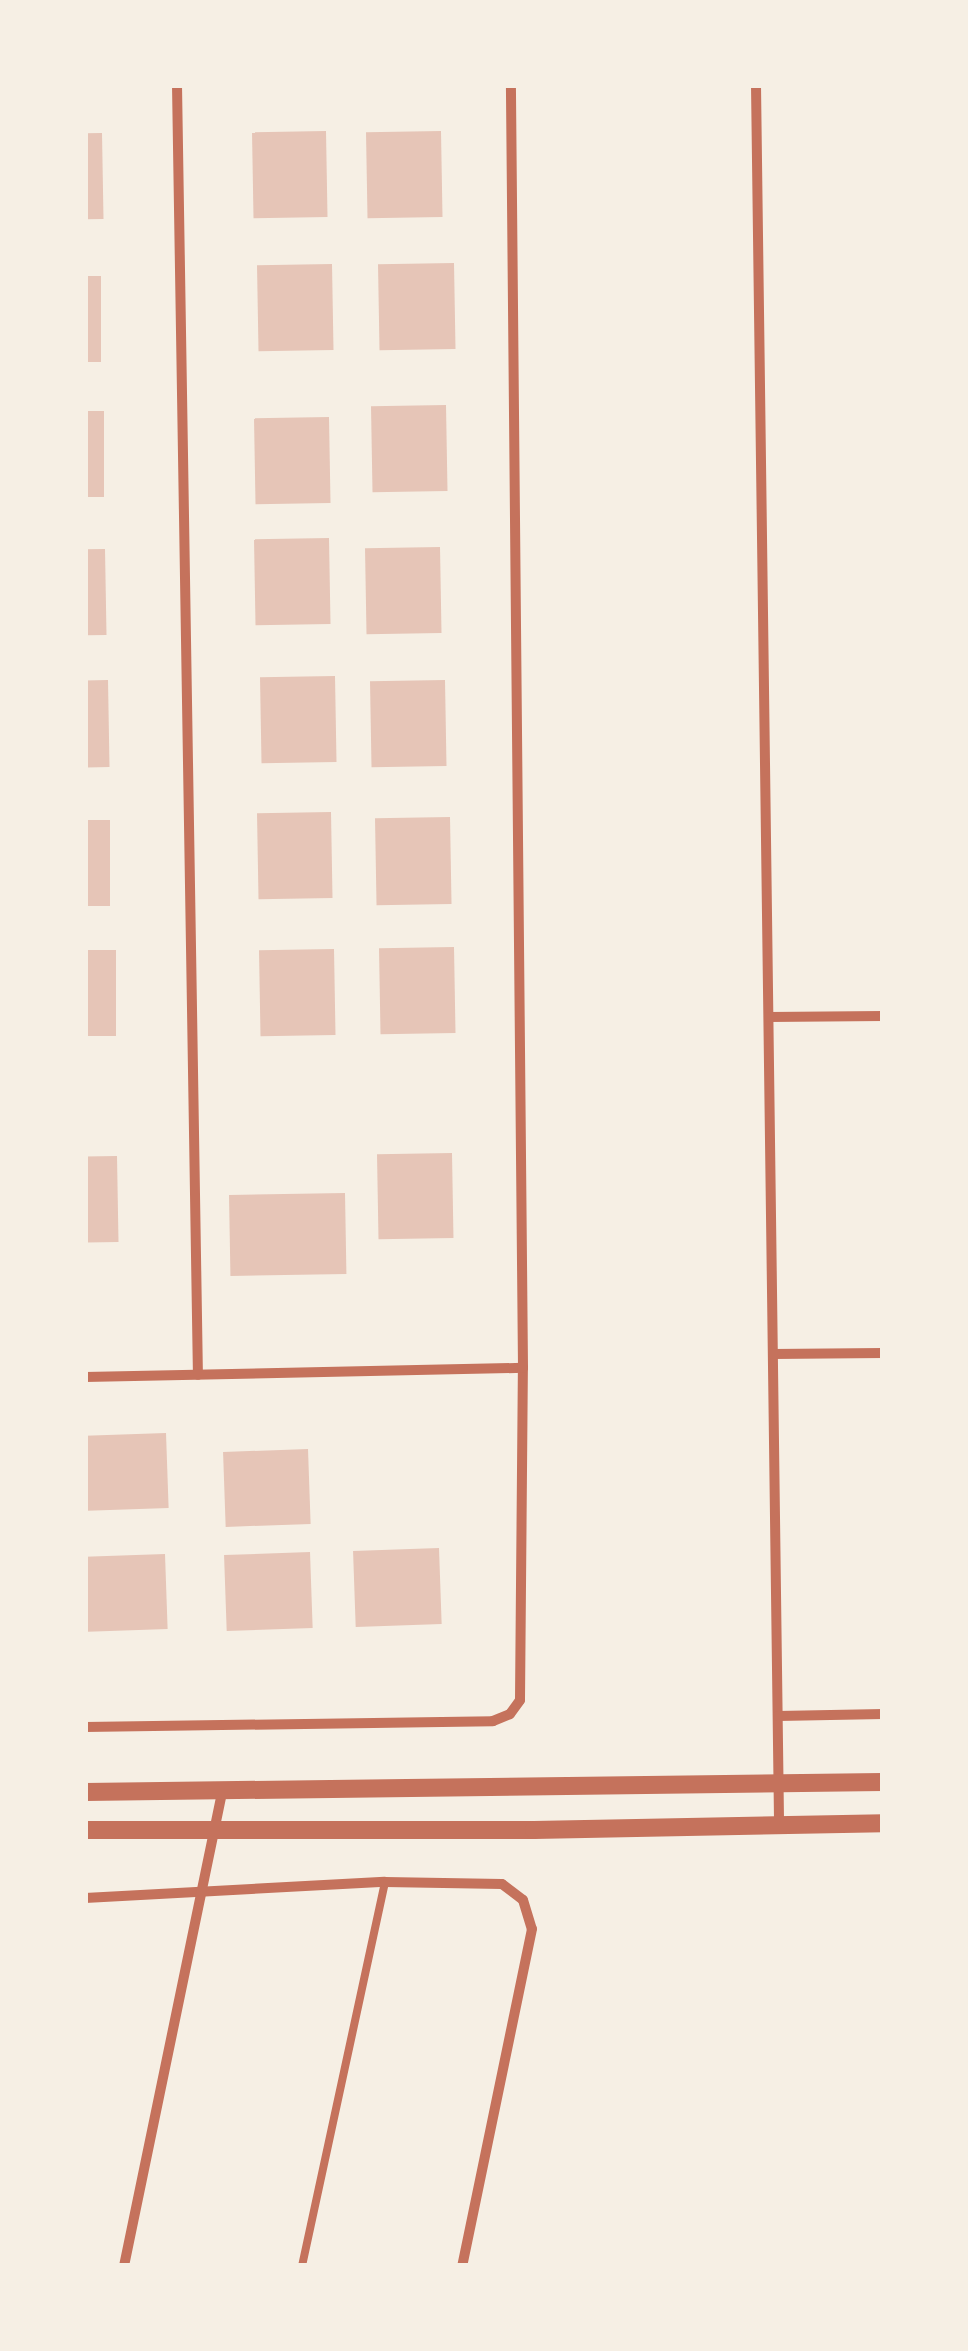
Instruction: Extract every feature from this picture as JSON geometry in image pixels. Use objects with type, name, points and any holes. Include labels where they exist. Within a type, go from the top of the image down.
[{"type":"street","points":[[177,85],[198,1375]]},
{"type":"street","points":[[85,1727],[494,1721],[510,1714],[520,1700],[523,1368],[511,85]]},
{"type":"street","points":[[756,85],[778,1825]]},
{"type":"street","points":[[768,1016],[883,1016]]},
{"type":"street","points":[[773,1354],[883,1353]]},
{"type":"street","points":[[85,1377],[523,1368]]},
{"type":"street","points":[[778,1716],[883,1714]]},
{"type":"street","points":[[85,1792],[883,1782]]},
{"type":"street","points":[[124,2266],[222,1792]]},
{"type":"street","points":[[85,1830],[534,1830],[883,1824]]},
{"type":"street","points":[[85,1898],[385,1882],[502,1884],[523,1900],[532,1929],[462,2266]]},
{"type":"lane","points":[[302,2266],[385,1882]]},
{"type":"building","points":[[326,131],[328,217],[254,218],[252,132]]},
{"type":"building","points":[[441,131],[443,217],[368,218],[366,132]]},
{"type":"building","points":[[85,133],[102,133],[104,219],[87,219]]},
{"type":"building","points":[[454,263],[456,349],[380,350],[378,264]]},
{"type":"building","points":[[332,264],[334,350],[259,351],[257,265]]},
{"type":"building","points":[[85,276],[101,276],[101,362],[85,362]]},
{"type":"building","points":[[446,405],[448,491],[373,492],[371,406]]},
{"type":"building","points":[[85,411],[104,411],[104,497],[85,497]]},
{"type":"building","points":[[329,417],[331,503],[256,504],[254,418]]},
{"type":"building","points":[[329,538],[331,624],[256,625],[254,539]]},
{"type":"building","points":[[440,547],[442,633],[367,634],[365,548]]},
{"type":"building","points":[[85,549],[105,549],[107,635],[87,635]]},
{"type":"building","points":[[335,676],[337,762],[262,763],[260,677]]},
{"type":"building","points":[[85,680],[108,680],[110,767],[87,767]]},
{"type":"building","points":[[445,680],[447,766],[372,767],[370,681]]},
{"type":"building","points":[[331,812],[333,898],[259,899],[257,813]]},
{"type":"building","points":[[450,817],[452,904],[377,905],[375,818]]},
{"type":"building","points":[[85,820],[110,820],[110,906],[85,906]]},
{"type":"building","points":[[454,947],[456,1033],[381,1034],[379,948]]},
{"type":"building","points":[[334,949],[336,1035],[261,1036],[259,950]]},
{"type":"building","points":[[85,950],[116,950],[116,1036],[85,1036]]},
{"type":"building","points":[[452,1153],[453,1238],[378,1239],[377,1154]]},
{"type":"building","points":[[117,1156],[119,1242],[87,1243],[85,1157]]},
{"type":"building","points":[[345,1193],[346,1274],[230,1276],[229,1195]]},
{"type":"building","points":[[166,1433],[169,1508],[88,1511],[85,1436]]},
{"type":"building","points":[[308,1449],[311,1524],[226,1527],[223,1452]]},
{"type":"building","points":[[439,1548],[442,1624],[356,1627],[353,1551]]},
{"type":"building","points":[[310,1552],[313,1628],[227,1631],[224,1555]]},
{"type":"building","points":[[165,1554],[168,1629],[88,1632],[85,1557]]}]
